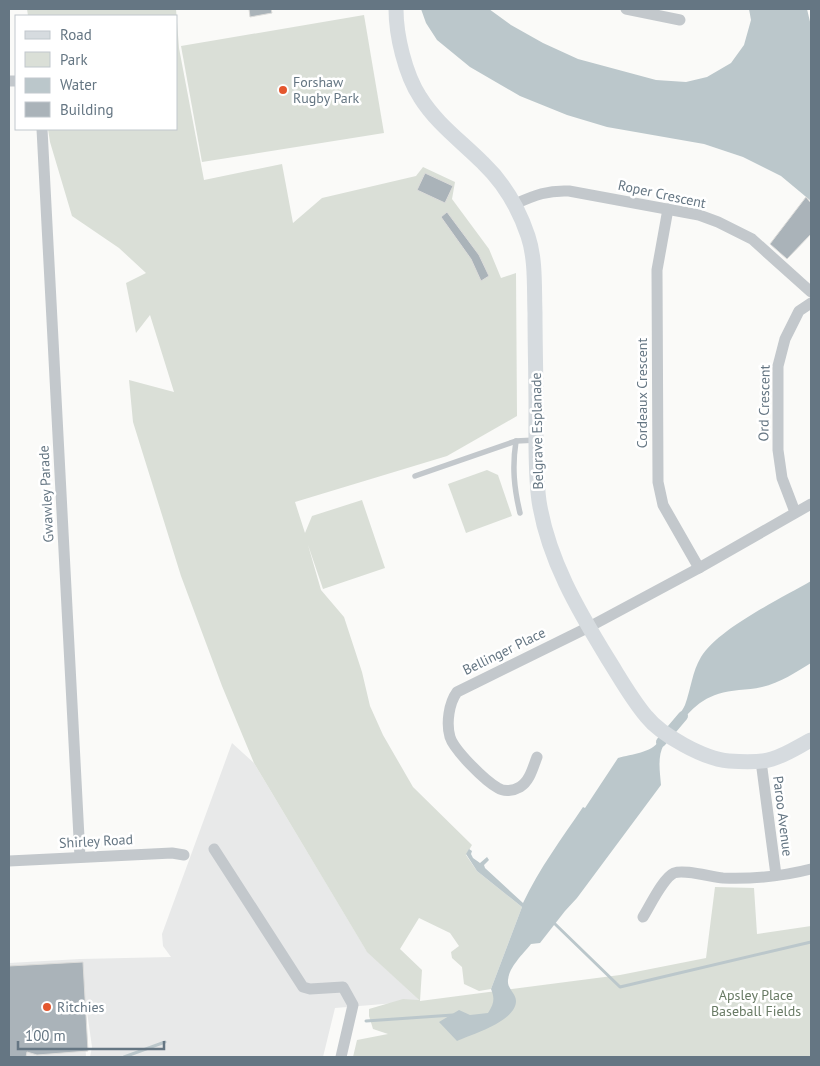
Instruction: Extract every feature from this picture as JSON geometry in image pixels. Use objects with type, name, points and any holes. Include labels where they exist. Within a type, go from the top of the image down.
[{"type":"street","name":"Belgrave Esplanade","points":[[396,9],[398,33],[406,65],[419,96],[449,133],[484,164],[515,204],[530,240],[536,369],[536,462],[539,500],[550,549],[589,627],[626,688],[647,718],[699,754],[727,761],[761,761],[773,759],[811,740]]},
{"type":"street","points":[[626,9],[680,20]]},
{"type":"street","name":"Gwawley Parade","points":[[42,130],[80,857]]},
{"type":"street","name":"Roper Crescent","points":[[515,204],[550,191],[569,191],[708,218],[744,235],[763,248],[811,292]]},
{"type":"street","name":"Cordeaux Crescent","points":[[668,209],[657,270],[658,482],[663,505],[699,568]]},
{"type":"street","name":"Ord Crescent","points":[[795,512],[782,478],[778,450],[778,366],[785,339],[799,310],[811,303]]},
{"type":"street","points":[[589,627],[699,568],[811,504]]},
{"type":"street","name":"Bellinger Place","points":[[537,757],[525,783],[515,789],[504,790],[498,788],[470,764],[453,744],[449,730],[451,704],[462,688],[589,627]]},
{"type":"street","name":"Paroo Avenue","points":[[761,761],[776,875]]},
{"type":"street","points":[[214,849],[303,987],[343,987],[352,1005],[341,1057]]},
{"type":"street","name":"Shirley Road","points":[[9,861],[172,853],[184,855]]},
{"type":"street","points":[[643,917],[668,878],[678,872],[724,878],[776,875],[811,869]]},
{"type":"lane","points":[[415,476],[516,441],[536,440]]},
{"type":"lane","points":[[516,441],[513,463],[514,487],[520,513]]},
{"type":"shaded area","points":[[232,743],[254,763],[366,950],[420,1001],[335,1008],[323,1057],[90,1057],[92,1047],[81,969],[86,1057],[9,1057],[9,963],[171,957],[163,946],[162,934]]},
{"type":"green space","points":[[27,9],[176,9],[176,15],[28,15]]},
{"type":"green space","name":"Forshaw Rugby Park","points":[[364,15],[384,133],[202,162],[181,46]]},
{"type":"green space","name":"Apsley Place Baseball Fields","points":[[178,35],[204,180],[282,164],[293,223],[322,198],[416,176],[423,167],[455,182],[452,199],[489,249],[501,278],[516,273],[517,416],[447,456],[295,502],[305,533],[312,516],[362,500],[385,568],[323,589],[308,545],[321,590],[344,617],[362,672],[370,706],[383,735],[413,787],[472,845],[466,855],[477,871],[522,907],[491,989],[479,991],[464,984],[462,967],[452,958],[451,952],[459,946],[450,933],[419,918],[400,949],[422,970],[420,1001],[620,975],[706,958],[715,887],[754,888],[757,934],[811,926],[811,1057],[353,1057],[357,1040],[388,1034],[373,1029],[369,1009],[403,999],[419,1000],[367,952],[254,763],[222,686],[181,576],[133,422],[129,380],[174,392],[150,315],[136,333],[126,283],[146,273],[119,248],[72,216],[48,130],[178,130]]},
{"type":"green space","points":[[487,470],[498,475],[512,516],[466,533],[448,484]]},
{"type":"water","points":[[421,9],[489,9],[511,25],[543,43],[578,59],[656,80],[686,82],[707,77],[731,63],[744,45],[751,20],[749,9],[807,9],[811,26],[811,201],[781,176],[743,157],[704,144],[607,127],[567,115],[520,96],[470,67],[437,40],[426,23]]},
{"type":"water","points":[[811,581],[811,663],[775,683],[711,697],[696,706],[677,727],[672,724],[685,705],[698,663],[710,646],[721,635],[751,615]]},
{"type":"water","points":[[659,741],[664,744],[660,759],[661,785],[577,898],[540,943],[531,944],[520,956],[508,980],[509,986],[516,998],[514,1008],[502,1021],[457,1041],[439,1022],[459,1010],[470,1015],[488,1013],[493,1001],[491,989],[522,907],[477,871],[466,854],[469,849],[472,851],[473,858],[480,863],[487,857],[489,860],[484,865],[485,868],[523,903],[551,854],[583,807],[585,808],[618,758],[646,751]]},
{"type":"building","points":[[249,9],[271,9],[272,13],[250,17]]},
{"type":"building","points":[[425,173],[453,186],[445,203],[417,190]]},
{"type":"building","points":[[806,197],[811,203],[811,234],[787,259],[770,244]]},
{"type":"building","points":[[447,212],[479,255],[489,276],[481,281],[471,259],[441,217]]},
{"type":"building","name":"Ritchies","points":[[83,962],[88,1051],[37,1055],[27,1052],[26,1057],[9,1057],[9,966]]},
{"type":"waterway","points":[[661,742],[683,716]]},
{"type":"waterway","points":[[554,923],[620,987],[811,942]]},
{"type":"waterway","points":[[366,1021],[453,1015]]},
{"type":"waterway","points":[[124,1057],[165,1042]]},
{"type":"place","name":"Forshaw Rugby Park","points":[[283,90]]},
{"type":"place","name":"Ritchies","points":[[47,1007]]}]
